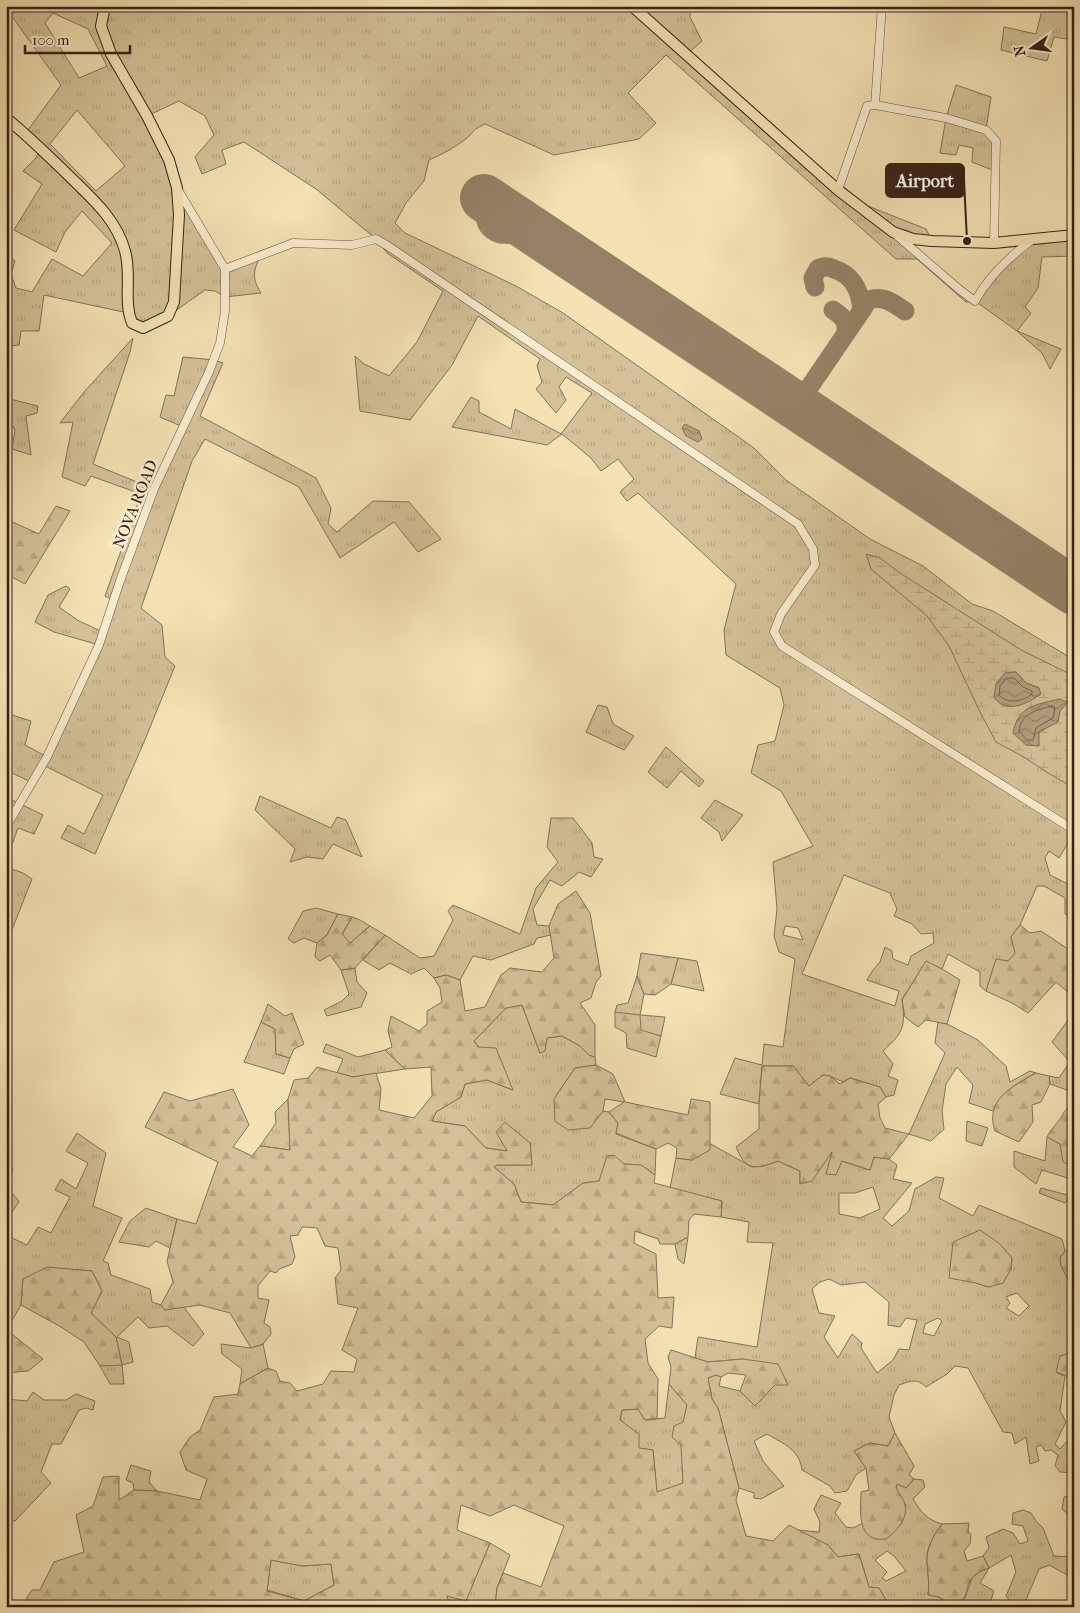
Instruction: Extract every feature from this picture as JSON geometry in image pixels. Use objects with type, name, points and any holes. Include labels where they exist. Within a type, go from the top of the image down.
[{"type":"main road","points":[[6,118],[102,208],[126,252],[128,313],[132,324],[142,328],[168,316],[174,302],[179,215],[177,188],[169,160],[147,116],[111,54],[101,26],[104,6]]},
{"type":"main road","points":[[632,6],[838,190],[893,232],[932,241],[994,243],[1074,235]]},
{"type":"street","points":[[875,105],[882,6]]},
{"type":"street","points":[[838,190],[867,106],[875,105],[946,118],[986,130],[996,141],[994,243]]},
{"type":"street","points":[[177,188],[225,269],[294,243],[352,244],[376,239],[798,524],[813,549],[815,565],[781,614],[774,632],[782,646],[1074,830]]},
{"type":"street","points":[[893,232],[975,301],[983,287],[1011,255],[1032,240]]},
{"type":"street","name":"NOVA ROAD","points":[[6,827],[47,757],[99,645],[154,489],[209,372],[220,343],[224,311],[225,269]]},
{"type":"green space","points":[[6,6],[44,6],[53,13],[67,6],[691,6],[690,17],[702,41],[686,55],[837,190],[840,184],[868,206],[926,229],[932,241],[895,233],[975,301],[966,302],[917,259],[896,259],[666,55],[628,93],[656,123],[639,139],[554,155],[485,124],[454,147],[429,160],[424,181],[406,203],[395,223],[405,233],[516,286],[563,313],[754,448],[786,480],[870,539],[923,566],[972,604],[993,611],[1074,660],[1074,846],[1068,843],[1059,858],[1049,851],[1045,858],[1050,875],[1074,887],[1074,919],[1065,914],[1065,898],[1044,886],[1037,886],[1020,925],[1011,937],[1016,953],[1008,961],[996,960],[986,991],[980,986],[980,972],[948,954],[942,969],[926,962],[902,999],[904,1016],[899,1034],[883,1051],[893,1064],[888,1076],[898,1080],[894,1095],[886,1097],[880,1087],[850,1078],[843,1082],[823,1075],[809,1086],[793,1066],[762,1066],[759,1104],[720,1094],[735,1058],[762,1065],[764,1044],[783,1047],[795,959],[779,952],[774,936],[777,909],[773,862],[813,846],[781,791],[751,773],[758,745],[775,741],[784,705],[780,688],[726,655],[724,630],[736,584],[638,493],[627,501],[620,492],[634,479],[618,459],[601,471],[591,458],[562,434],[547,445],[452,427],[471,397],[479,401],[479,412],[511,429],[515,409],[561,434],[592,393],[566,377],[559,387],[566,400],[556,413],[536,389],[542,382],[537,366],[540,359],[478,316],[452,365],[410,420],[360,411],[355,356],[364,364],[389,376],[417,342],[443,291],[387,253],[376,239],[316,189],[244,142],[222,150],[226,164],[202,174],[195,157],[214,135],[205,116],[179,101],[147,116],[177,188],[225,269],[260,257],[254,275],[261,293],[225,297],[215,291],[205,290],[168,316],[143,328],[128,313],[44,295],[39,331],[21,331],[19,345],[11,346],[6,326],[6,255],[15,261],[11,274],[16,288],[32,292],[52,259],[83,276],[112,243],[82,211],[65,232],[56,252],[14,230],[42,184],[23,171],[35,159],[41,149],[25,134],[61,85]],"holes":[[[53,13],[88,29],[107,66],[79,78],[45,23]],[[77,110],[125,166],[96,191],[50,144]],[[844,875],[890,893],[897,909],[894,916],[912,924],[921,934],[933,933],[934,943],[911,956],[908,965],[893,959],[892,951],[885,947],[880,962],[867,980],[899,991],[895,1006],[802,974]],[[785,926],[798,928],[803,940],[783,935]]]},
{"type":"green space","points":[[1043,6],[1074,6],[1074,40],[1054,37],[1047,61],[1001,50],[1004,27],[1036,34]]},
{"type":"green space","points":[[956,85],[991,97],[986,130],[996,141],[995,171],[972,162],[973,148],[959,145],[956,155],[940,153],[946,118]]},
{"type":"green space","points":[[1074,235],[1074,256],[1042,257],[1038,288],[1025,307],[1031,313],[1017,331],[975,301],[983,287],[1032,240]]},
{"type":"green space","points":[[1017,331],[1061,349],[1050,369],[1042,353]]},
{"type":"green space","points":[[133,338],[93,464],[154,489],[183,427],[160,417],[166,395],[174,396],[183,357],[214,360],[223,363],[200,416],[316,478],[331,508],[328,524],[337,532],[373,501],[409,502],[441,539],[418,552],[394,522],[340,558],[299,487],[205,439],[192,461],[141,608],[162,625],[165,657],[175,666],[95,854],[61,838],[68,825],[84,834],[103,795],[43,765],[33,783],[6,770],[6,713],[31,721],[25,745],[47,757],[99,645],[54,632],[35,622],[48,595],[66,586],[70,589],[59,607],[79,621],[103,632],[114,600],[105,596],[141,494],[91,476],[85,486],[62,477],[73,422],[60,423],[84,392]]},
{"type":"green space","points":[[6,398],[38,406],[37,413],[26,416],[31,455],[12,449],[15,430],[6,414]]},
{"type":"green space","points":[[56,506],[70,511],[25,584],[10,576],[6,580],[6,519],[39,534]]},
{"type":"green space","points":[[866,554],[880,558],[900,573],[1021,650],[1074,676],[1074,788],[996,742],[949,646],[927,616],[871,569]],"holes":[[[1016,672],[1026,683],[1039,688],[996,684],[1005,673]]]},
{"type":"green space","points":[[598,705],[607,707],[613,724],[634,736],[624,750],[586,732]]},
{"type":"green space","points":[[666,747],[704,781],[699,787],[681,771],[667,788],[648,772]]},
{"type":"green space","points":[[260,796],[331,828],[337,817],[346,820],[362,857],[333,844],[323,859],[307,857],[290,862],[295,849],[255,810]]},
{"type":"green space","points":[[6,797],[43,815],[34,834],[18,828],[6,861],[6,827],[11,819],[6,817]]},
{"type":"green space","points":[[715,800],[743,815],[722,841],[719,832],[701,818]]},
{"type":"green space","points":[[551,818],[573,818],[592,843],[594,857],[603,859],[591,877],[579,872],[562,886],[550,880],[533,909],[537,925],[549,926],[551,935],[537,938],[534,944],[491,960],[473,956],[460,980],[446,975],[434,978],[424,968],[411,974],[390,963],[379,970],[363,960],[385,935],[420,958],[434,956],[453,920],[448,911],[453,905],[520,934],[536,888],[558,862],[547,847]]},
{"type":"green space","points":[[6,867],[23,873],[32,879],[6,945]]},
{"type":"green space","points":[[576,891],[590,913],[601,976],[596,982],[591,998],[580,1003],[595,1025],[595,1057],[589,1055],[580,1046],[562,1036],[547,1038],[545,1051],[540,1053],[522,1005],[506,1008],[474,1041],[478,1047],[496,1048],[513,1090],[487,1080],[465,1084],[461,1097],[436,1112],[432,1121],[465,1126],[486,1148],[507,1151],[496,1132],[505,1122],[530,1143],[532,1165],[497,1165],[494,1167],[514,1184],[521,1202],[553,1205],[583,1183],[599,1181],[607,1156],[614,1155],[624,1164],[641,1165],[655,1175],[654,1183],[722,1201],[721,1217],[694,1214],[689,1220],[688,1237],[675,1244],[660,1244],[658,1239],[635,1231],[634,1243],[656,1254],[658,1298],[674,1297],[672,1328],[659,1326],[645,1339],[648,1363],[658,1379],[657,1418],[645,1420],[638,1409],[622,1410],[620,1420],[639,1434],[639,1448],[653,1450],[657,1492],[683,1483],[681,1445],[672,1437],[674,1426],[683,1422],[687,1405],[669,1384],[671,1367],[668,1357],[671,1350],[708,1362],[743,1359],[778,1364],[788,1385],[775,1385],[755,1406],[740,1391],[746,1375],[728,1373],[721,1377],[716,1375],[708,1378],[712,1399],[718,1408],[739,1488],[736,1500],[746,1536],[773,1541],[789,1525],[828,1545],[838,1557],[859,1554],[869,1587],[879,1588],[890,1607],[495,1607],[497,1588],[503,1573],[541,1587],[564,1526],[514,1505],[490,1516],[461,1505],[457,1530],[490,1543],[466,1601],[447,1596],[450,1607],[270,1607],[261,1604],[259,1607],[26,1607],[27,1597],[32,1590],[40,1590],[54,1562],[84,1552],[76,1515],[93,1506],[103,1477],[119,1476],[119,1500],[134,1490],[157,1491],[200,1500],[207,1479],[186,1470],[180,1452],[190,1437],[200,1430],[214,1397],[238,1394],[240,1384],[268,1368],[276,1371],[280,1381],[290,1383],[297,1391],[323,1384],[331,1371],[354,1372],[357,1359],[342,1350],[358,1308],[338,1304],[335,1278],[341,1270],[338,1248],[325,1246],[317,1228],[302,1227],[298,1235],[290,1236],[295,1257],[292,1264],[279,1269],[276,1273],[270,1271],[258,1286],[258,1298],[269,1300],[264,1323],[270,1327],[271,1334],[263,1344],[251,1348],[230,1313],[200,1305],[165,1310],[161,1305],[173,1282],[167,1261],[177,1219],[196,1224],[218,1162],[145,1127],[164,1092],[190,1101],[233,1089],[249,1125],[233,1147],[252,1156],[260,1146],[290,1150],[288,1099],[294,1080],[308,1078],[317,1067],[353,1077],[376,1073],[381,1089],[379,1110],[414,1118],[432,1096],[431,1067],[405,1069],[385,1050],[392,1047],[388,1031],[391,1016],[419,1031],[427,1024],[427,1011],[442,1002],[440,988],[434,978],[446,975],[460,980],[465,1011],[485,1007],[501,975],[510,968],[542,972],[554,958],[549,926],[558,904]],"holes":[[[271,1560],[302,1566],[331,1564],[334,1585],[304,1601],[267,1591]]]},
{"type":"green space","points":[[316,908],[338,914],[327,935],[317,943],[304,938],[294,943],[288,939],[303,911]]},
{"type":"green space","points":[[338,914],[352,917],[342,934],[350,943],[370,926],[385,935],[355,968],[341,970],[330,955],[320,961],[315,957],[317,943],[327,935]]},
{"type":"green space","points":[[352,917],[370,926],[350,944],[342,935]]},
{"type":"green space","points":[[1020,925],[1030,933],[1041,931],[1074,953],[1074,997],[1056,982],[1028,1013],[986,991],[996,959],[1008,961],[1015,953],[1011,937]]},
{"type":"green space","points":[[641,953],[678,958],[671,984],[655,995],[644,994],[637,976]]},
{"type":"green space","points":[[678,958],[697,961],[704,991],[671,984]]},
{"type":"green space","points":[[926,961],[960,980],[947,1024],[926,1020],[918,1027],[905,1017],[902,1000]]},
{"type":"green space","points":[[355,968],[357,982],[367,993],[361,1007],[327,1016],[324,1010],[342,1001],[349,994],[341,970]]},
{"type":"green space","points":[[637,976],[644,994],[640,1015],[665,1017],[661,1036],[641,1031],[615,1012],[617,1005],[628,1003]]},
{"type":"green space","points":[[268,1004],[285,1016],[292,1013],[304,1044],[294,1049],[290,1058],[276,1054],[275,1029],[261,1022]]},
{"type":"green space","points":[[522,1005],[540,1053],[545,1050],[547,1038],[562,1036],[580,1046],[589,1055],[595,1057],[596,1065],[575,1068],[554,1099],[589,1128],[603,1111],[609,1112],[618,1123],[616,1134],[656,1149],[655,1175],[641,1165],[624,1164],[599,1181],[583,1183],[553,1205],[521,1202],[514,1184],[494,1167],[497,1165],[532,1165],[530,1143],[505,1123],[508,1151],[486,1148],[465,1126],[432,1121],[436,1112],[461,1097],[465,1084],[487,1080],[513,1090],[474,1041],[506,1008]]},
{"type":"green space","points":[[615,1012],[640,1015],[641,1030],[661,1036],[656,1057],[627,1048],[626,1033],[615,1027]]},
{"type":"green space","points":[[1074,1012],[1074,1070],[1067,1090],[1050,1084],[1049,1076],[1059,1078],[1070,1062],[1052,1042]]},
{"type":"green space","points":[[261,1022],[275,1029],[276,1054],[290,1058],[284,1074],[244,1062]]},
{"type":"green space","points":[[938,1022],[947,1024],[978,1040],[1006,1066],[1010,1082],[1030,1071],[1036,1073],[1005,1093],[993,1111],[969,1103],[973,1085],[957,1067],[946,1084],[942,1111],[944,1129],[931,1141],[909,1134],[945,1053],[935,1043]]},
{"type":"green space","points":[[326,1044],[358,1057],[385,1050],[405,1069],[353,1077],[337,1073],[343,1059],[323,1052]]},
{"type":"green space","points":[[596,1065],[613,1074],[625,1102],[688,1115],[691,1099],[710,1102],[710,1150],[692,1160],[676,1158],[677,1148],[668,1143],[656,1149],[616,1133],[618,1123],[609,1112],[624,1102],[605,1099],[603,1111],[590,1128],[568,1130],[555,1121],[554,1099],[575,1068]]},
{"type":"green space","points":[[762,1066],[793,1066],[809,1086],[823,1075],[830,1076],[840,1084],[850,1078],[880,1087],[886,1097],[878,1104],[880,1118],[885,1128],[909,1134],[889,1159],[874,1157],[870,1170],[842,1161],[836,1175],[826,1174],[832,1152],[812,1181],[800,1184],[800,1171],[778,1161],[758,1167],[748,1165],[736,1147],[759,1129]]},
{"type":"green space","points":[[1036,1073],[1049,1076],[1050,1084],[1041,1102],[1032,1105],[1033,1122],[1019,1142],[995,1131],[994,1111],[997,1102],[1003,1095],[1018,1083]]},
{"type":"green space","points":[[288,1099],[290,1150],[260,1146],[276,1123],[275,1112]]},
{"type":"green space","points":[[1074,1104],[1074,1166],[1063,1162],[1060,1144],[1047,1137],[1065,1110]]},
{"type":"green space","points":[[967,1121],[988,1128],[982,1146],[966,1141]]},
{"type":"green space","points":[[77,1133],[106,1153],[93,1206],[122,1218],[103,1261],[108,1263],[111,1275],[150,1289],[152,1302],[161,1305],[165,1310],[183,1306],[204,1334],[193,1346],[167,1326],[149,1328],[138,1317],[117,1337],[129,1342],[133,1362],[122,1365],[124,1384],[110,1384],[100,1366],[122,1364],[116,1337],[91,1313],[102,1291],[92,1271],[73,1270],[23,1279],[21,1305],[7,1329],[12,1334],[6,1337],[6,1235],[27,1245],[38,1227],[51,1233],[70,1197],[55,1190],[61,1179],[76,1189],[88,1163],[66,1151]]},
{"type":"green space","points":[[1047,1137],[1060,1144],[1063,1161],[1074,1166],[1074,1180],[1042,1170],[1036,1184],[1014,1167],[1014,1151],[1045,1161]]},
{"type":"green space","points":[[709,1143],[752,1167],[764,1166],[778,1161],[800,1171],[800,1184],[833,1150],[826,1174],[842,1161],[870,1170],[874,1157],[889,1159],[897,1165],[893,1179],[912,1183],[883,1218],[892,1226],[909,1211],[915,1189],[936,1177],[944,1178],[939,1198],[973,1216],[979,1205],[1062,1239],[1065,1251],[1060,1258],[1061,1266],[1074,1290],[1074,1352],[1060,1356],[1057,1373],[1065,1376],[1060,1411],[1066,1422],[1055,1444],[1060,1449],[1066,1442],[1074,1441],[1074,1473],[1060,1472],[1055,1466],[1058,1455],[1051,1450],[1045,1451],[1041,1445],[1036,1447],[1039,1461],[1030,1464],[1026,1437],[1015,1444],[1012,1433],[1003,1432],[968,1368],[955,1366],[947,1374],[926,1387],[916,1381],[899,1385],[894,1395],[889,1417],[895,1433],[888,1446],[870,1443],[854,1451],[866,1468],[856,1475],[847,1491],[835,1493],[830,1486],[802,1470],[798,1457],[794,1452],[785,1444],[767,1434],[754,1441],[763,1461],[784,1486],[761,1499],[754,1498],[754,1493],[739,1488],[718,1408],[712,1399],[708,1378],[716,1375],[721,1377],[719,1386],[740,1391],[755,1406],[775,1384],[788,1384],[743,1359],[708,1362],[695,1358],[698,1337],[757,1347],[773,1243],[747,1242],[749,1222],[721,1217],[722,1201],[670,1188],[676,1158],[692,1160]],"holes":[[[873,1187],[880,1209],[860,1218],[839,1214],[839,1193],[855,1193]],[[1000,1244],[1012,1258],[1011,1269],[989,1287],[976,1283]],[[829,1279],[841,1285],[865,1282],[889,1302],[888,1325],[900,1327],[906,1318],[917,1320],[909,1350],[899,1349],[893,1360],[877,1373],[861,1348],[862,1343],[852,1334],[838,1358],[824,1337],[835,1316],[819,1313],[812,1289],[820,1282]],[[1017,1293],[1029,1306],[1019,1316],[1006,1308],[1010,1303],[1006,1297]],[[938,1318],[942,1321],[934,1336],[923,1333],[925,1324]]]},
{"type":"green space","points":[[6,1165],[13,1168],[9,1190],[19,1201],[6,1222]]},
{"type":"green space","points":[[1041,1188],[1071,1196],[1065,1203],[1039,1193]]},
{"type":"green space","points":[[146,1208],[177,1219],[170,1248],[156,1241],[149,1247],[119,1242],[130,1221]]},
{"type":"green space","points":[[980,1230],[1000,1244],[1012,1258],[1011,1269],[1003,1283],[989,1287],[949,1278],[953,1242]]},
{"type":"green space","points":[[688,1237],[684,1264],[678,1259],[675,1244]]},
{"type":"green space","points":[[1074,1249],[1074,1290],[1061,1266],[1060,1258],[1065,1251]]},
{"type":"green space","points":[[47,1267],[92,1271],[102,1291],[91,1313],[116,1337],[122,1365],[100,1366],[84,1342],[21,1305],[23,1279]]},
{"type":"green space","points":[[12,1334],[43,1359],[28,1371],[6,1373],[6,1337]]},
{"type":"green space","points":[[221,1344],[251,1348],[263,1344],[268,1368],[240,1384],[242,1369],[222,1354]]},
{"type":"green space","points":[[1074,1352],[1074,1379],[1056,1372],[1060,1356]]},
{"type":"green space","points":[[669,1384],[687,1405],[682,1453],[683,1483],[657,1493],[653,1450],[639,1448],[620,1420],[622,1410],[638,1409],[645,1420],[665,1418]]},
{"type":"green space","points":[[33,1392],[44,1400],[66,1400],[76,1394],[95,1401],[93,1410],[86,1408],[79,1410],[61,1444],[52,1444],[41,1472],[51,1483],[15,1521],[6,1520],[6,1463],[11,1459],[6,1454],[6,1399],[27,1401]]},
{"type":"green space","points":[[895,1433],[914,1466],[909,1475],[914,1479],[906,1488],[897,1484],[896,1487],[905,1505],[905,1516],[900,1525],[886,1539],[876,1539],[868,1535],[862,1524],[861,1492],[869,1490],[866,1468],[854,1451],[870,1443],[888,1446]]},
{"type":"green space","points":[[131,1465],[151,1471],[149,1482],[157,1491],[134,1490],[133,1483],[126,1480]]},
{"type":"green space","points":[[914,1479],[923,1480],[925,1487],[913,1499],[925,1515],[942,1524],[932,1540],[927,1554],[928,1594],[939,1597],[953,1607],[918,1607],[918,1605],[890,1607],[879,1588],[869,1587],[859,1554],[838,1557],[828,1545],[796,1530],[819,1532],[820,1522],[814,1509],[821,1495],[841,1503],[835,1513],[846,1527],[853,1528],[863,1523],[865,1530],[886,1539],[902,1523],[905,1504],[898,1495],[897,1484],[906,1488]],"holes":[[[887,1551],[894,1556],[906,1571],[886,1581],[882,1578],[887,1572],[875,1560]]]},
{"type":"green space","points":[[1074,1495],[1074,1516],[1070,1516],[1062,1509],[1064,1497]]},
{"type":"green space","points":[[1023,1510],[1031,1513],[1043,1528],[1054,1556],[1074,1557],[1074,1576],[1071,1577],[1049,1565],[1039,1569],[1025,1602],[1019,1607],[1015,1607],[1006,1596],[1016,1572],[1011,1555],[989,1568],[983,1556],[989,1548],[986,1537],[1003,1529],[1013,1533],[1020,1544],[1028,1541],[1023,1526],[1012,1524],[1013,1513]]},
{"type":"green space","points":[[969,1523],[970,1544],[964,1551],[967,1561],[983,1556],[989,1568],[974,1576],[969,1582],[965,1597],[959,1604],[953,1607],[939,1597],[928,1595],[927,1554],[932,1540],[942,1524]]},
{"type":"green space","points":[[490,1543],[510,1555],[497,1588],[495,1607],[450,1607],[447,1596],[466,1600]]},
{"type":"green space","points":[[271,1560],[302,1566],[331,1564],[334,1585],[304,1601],[267,1590]]},
{"type":"green space","points":[[989,1568],[980,1583],[994,1591],[991,1600],[995,1607],[954,1607],[965,1598],[972,1578],[980,1571]]},
{"type":"water","points":[[685,424],[699,431],[702,439],[698,442],[686,436],[682,428]]},
{"type":"water","points":[[1016,672],[1026,683],[1039,688],[1041,694],[1018,706],[1003,705],[994,697],[996,684],[1005,673]]},
{"type":"water","points":[[1059,699],[1068,702],[1060,711],[1058,722],[1039,732],[1039,746],[1026,745],[1013,733],[1015,724],[1023,712],[1035,705]]},
{"type":"taxiway","points":[[529,228],[518,206],[510,199],[501,198],[493,202],[485,210],[485,219],[488,225],[500,234],[542,236]]},
{"type":"taxiway","points":[[815,287],[813,278],[818,269],[828,267],[841,272],[851,279],[854,284],[862,310],[804,395],[805,407],[819,421]]},
{"type":"taxiway","points":[[862,310],[868,300],[879,298],[905,311]]},
{"type":"taxiway","points":[[833,310],[844,319],[846,333]]},
{"type":"taxiway","points":[[783,397],[795,399],[804,395]]},
{"type":"runway","points":[[484,198],[1074,591]]},
{"type":"place","name":"Airport","points":[[967,241]]}]
